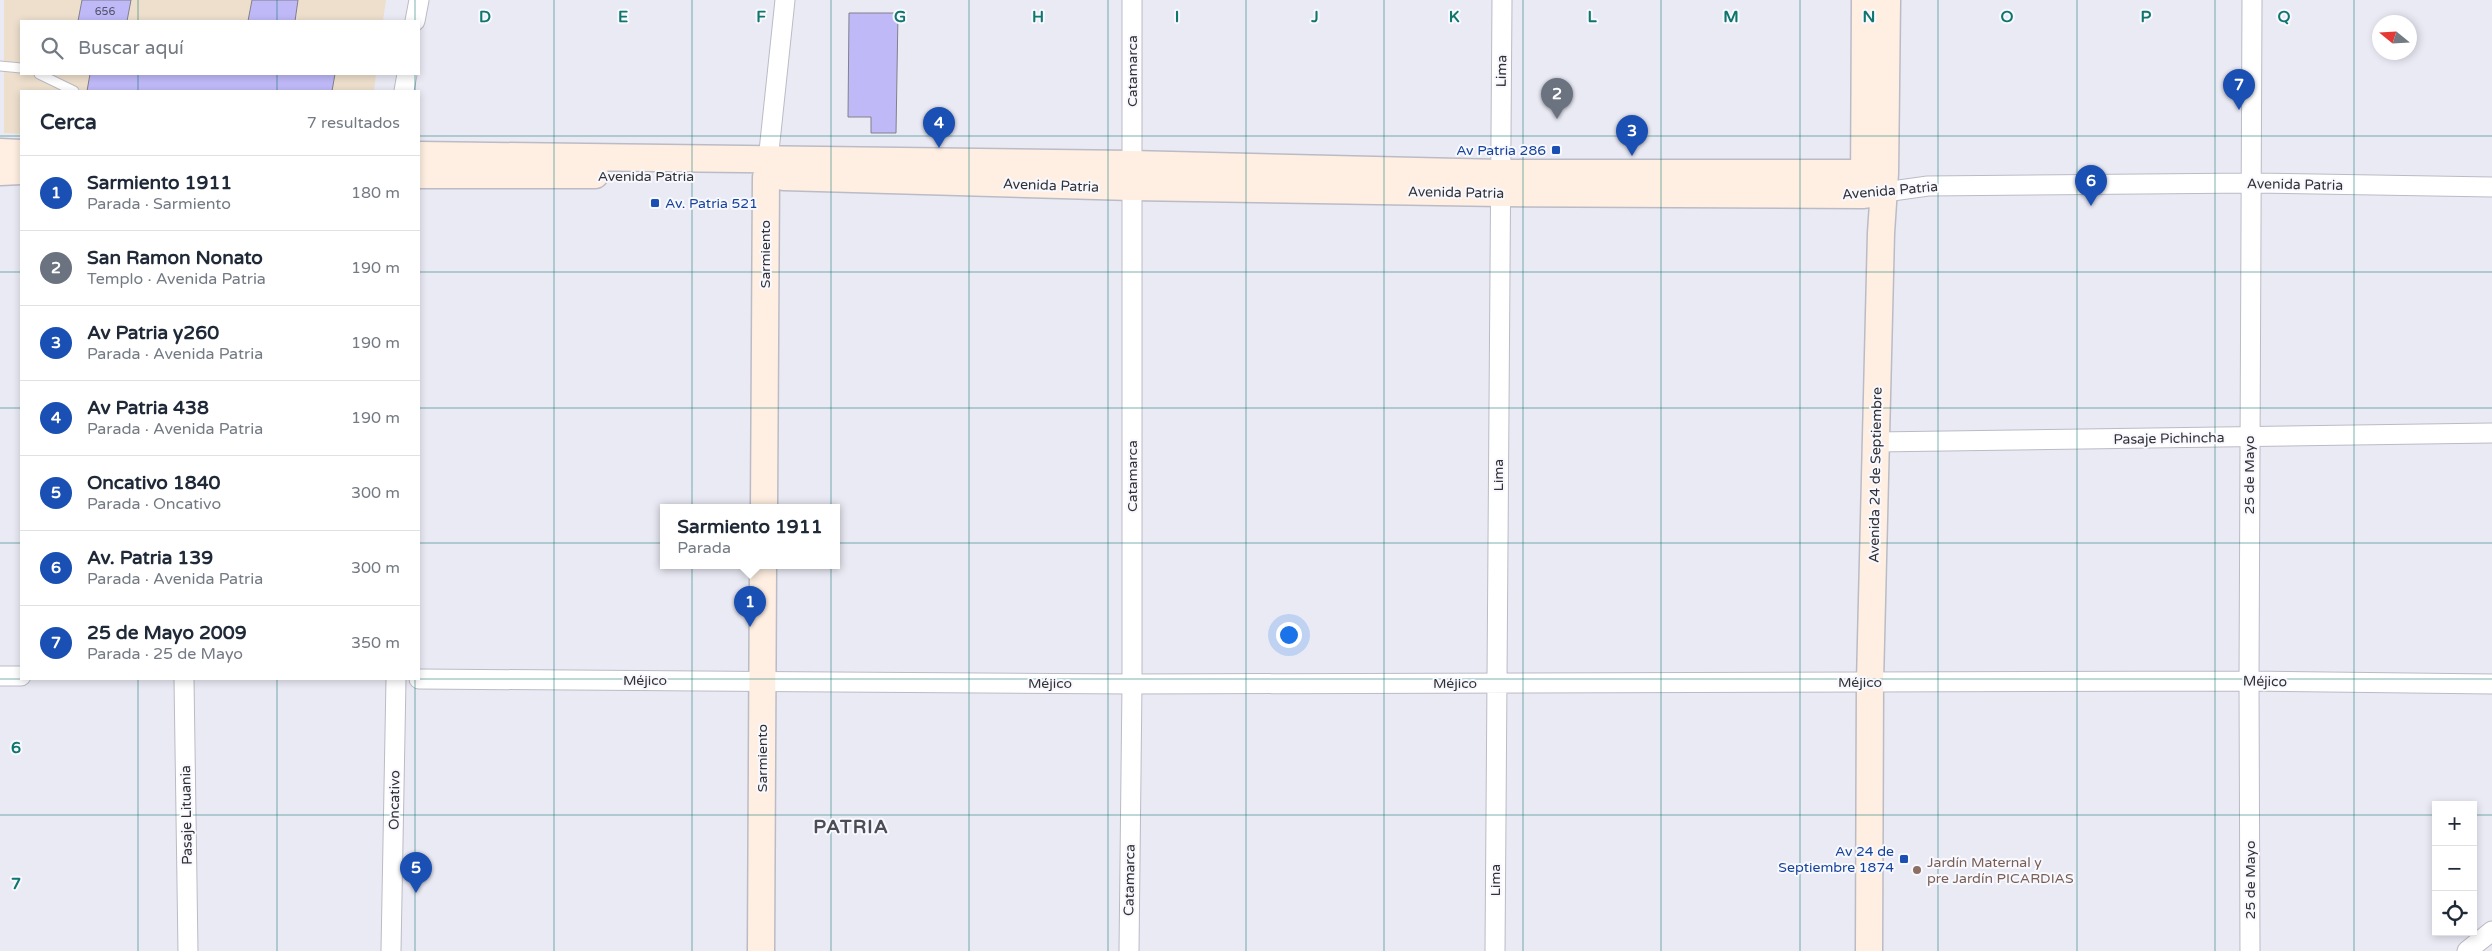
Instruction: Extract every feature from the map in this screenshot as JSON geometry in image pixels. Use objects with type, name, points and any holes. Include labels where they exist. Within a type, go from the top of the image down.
[{"type":"main road","points":[[1865,0],[1865,142],[1875,184]]},
{"type":"main road","name":"Avenida 24 de Septiembre","points":[[1870,951],[1870,682],[1881,233],[1875,184],[1887,0]]},
{"type":"main road","points":[[0,152],[20,153]]},
{"type":"main road","name":"Avenida Patria","points":[[420,155],[767,168],[1131,176],[1500,183],[1875,184]]},
{"type":"main road","name":"Avenida Patria","points":[[420,175],[767,168]]},
{"type":"main road","name":"Sarmiento","points":[[764,504],[767,168]]},
{"type":"main road","points":[[0,172],[20,171]]},
{"type":"main road","name":"Sarmiento","points":[[761,951],[763,569]]},
{"type":"street","points":[[415,20],[419,0]]},
{"type":"street","name":"Sarmiento","points":[[767,168],[785,0]]},
{"type":"street","name":"Catamarca","points":[[1128,951],[1132,684],[1132,0]]},
{"type":"street","name":"Lima","points":[[1495,951],[1502,0]]},
{"type":"street","name":"25 de Mayo","points":[[2250,951],[2248,681],[2252,0]]},
{"type":"street","points":[[404,90],[407,75]]},
{"type":"street","name":"Avenida Patria","points":[[1875,184],[1928,186],[2251,183],[2492,187]]},
{"type":"street","name":"Pasaje Pichincha","points":[[1876,442],[2492,433]]},
{"type":"street","points":[[0,676],[20,676]]},
{"type":"street","name":"Méjico","points":[[420,679],[1132,684],[2248,681],[2492,684]]},
{"type":"street","name":"Pasaje Lituania","points":[[184,680],[188,951]]},
{"type":"street","name":"Oncativo","points":[[391,951],[396,680]]},
{"type":"street","points":[[2467,951],[2492,931]]},
{"type":"lane","points":[[0,66],[20,68]]},
{"type":"lane","points":[[41,75],[72,90]]},
{"type":"shaded area","points":[[4,0],[386,0],[383,20],[20,20],[20,75],[376,75],[374,90],[20,90],[20,134],[4,133]]},
{"type":"building","points":[[82,0],[131,0],[127,20],[78,20]]},
{"type":"building","points":[[252,0],[298,0],[295,20],[248,20]]},
{"type":"building","points":[[849,13],[898,13],[896,133],[871,133],[871,117],[848,117]]},
{"type":"building","points":[[90,75],[335,75],[332,90],[87,90]]},
{"type":"place","name":"25 de Mayo 2009","points":[[2239,110]]},
{"type":"place","name":"San Ramon Nonato","points":[[1557,119]]},
{"type":"place","name":"Av Patria 438","points":[[939,148]]},
{"type":"place","name":"Av Patria 286","points":[[1556,150]]},
{"type":"place","name":"Av Patria y260","points":[[1632,156]]},
{"type":"place","name":"Av. Patria 521","points":[[655,203]]},
{"type":"place","name":"Av. Patria 139","points":[[2091,206]]},
{"type":"place","name":"Sarmiento 1911","points":[[750,627]]},
{"type":"place","name":"Av 24 de Septiembre 1874","points":[[1904,859]]},
{"type":"place","name":"Jardín Maternal y pre Jardín PICARDIAS","points":[[1917,870]]},
{"type":"place","name":"Oncativo 1840","points":[[416,893]]},
{"type":"district","name":"PATRIA","points":[[851,826]]}]
